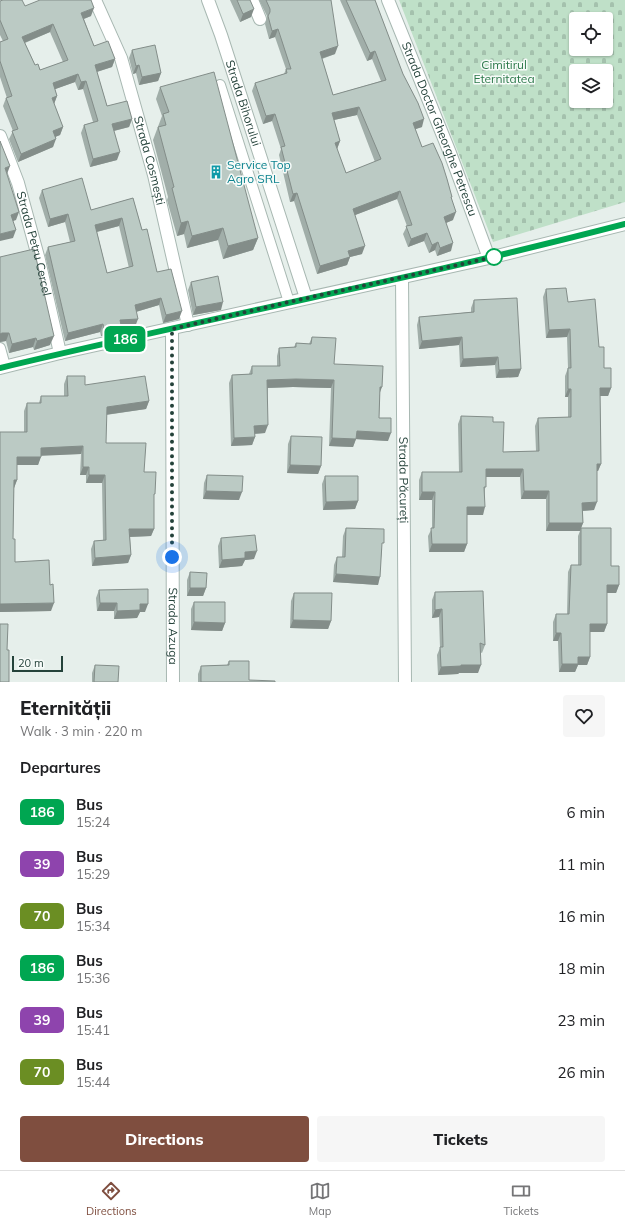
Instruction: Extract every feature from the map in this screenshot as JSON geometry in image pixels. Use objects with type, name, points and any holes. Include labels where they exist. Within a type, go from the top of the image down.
[{"type":"street","name":"Strada Cosmești","points":[[95,0],[121,58],[154,175],[188,325]]},
{"type":"street","name":"Strada Bihorului","points":[[208,0],[224,42],[306,298]]},
{"type":"street","points":[[252,0],[260,19]]},
{"type":"street","name":"Strada Doctor Gheorghe Petrescu","points":[[388,0],[450,153],[489,258]]},
{"type":"street","name":"Strada Petru Cercel","points":[[0,136],[18,183],[60,353]]},
{"type":"street","points":[[3,367],[489,258],[625,224]]},
{"type":"street","name":"Strada Păcureți","points":[[402,278],[405,682]]},
{"type":"street","name":"Strada Azuga","points":[[172,329],[173,682]]},
{"type":"lane","points":[[220,85],[289,302]]},
{"type":"lane","points":[[0,348],[3,367]]},
{"type":"green space","name":"Cimitirul Eternitatea","points":[[399,0],[625,0],[625,202],[493,242]]},
{"type":"building","points":[[22,0],[25,6],[40,0],[91,0],[94,8],[81,13],[94,46],[108,41],[115,59],[95,65],[107,106],[127,101],[132,119],[112,124],[120,152],[93,159],[84,125],[98,121],[86,81],[81,82],[78,74],[53,83],[57,96],[52,98],[63,127],[53,131],[56,139],[21,154],[12,131],[18,129],[6,98],[12,96],[0,61],[0,42],[8,39],[0,20],[0,1]],"holes":[[[53,24],[68,60],[40,70],[38,64],[35,65],[22,37]]]},
{"type":"building","points":[[237,0],[250,0],[254,9],[243,14]]},
{"type":"building","points":[[266,0],[331,0],[338,46],[320,52],[333,95],[386,80],[375,51],[370,53],[346,0],[375,0],[403,74],[418,103],[424,119],[413,123],[422,147],[433,143],[442,163],[456,212],[444,217],[453,243],[440,248],[438,242],[432,245],[427,233],[411,239],[406,226],[412,225],[400,191],[353,209],[365,246],[348,251],[350,257],[320,266],[297,193],[293,194],[281,147],[285,146],[275,114],[266,116],[255,83],[287,73],[286,69],[291,69],[278,29],[272,31],[268,16],[270,9]],"holes":[[[359,107],[381,159],[346,173],[335,143],[340,141],[332,113]]]},
{"type":"building","points":[[155,45],[161,73],[142,77],[139,65],[136,66],[132,50]]},
{"type":"building","points":[[214,72],[258,238],[228,246],[223,228],[192,236],[188,221],[181,223],[172,188],[174,187],[158,127],[166,125],[163,114],[169,112],[160,87]]},
{"type":"building","points":[[0,141],[10,166],[5,168],[19,212],[11,215],[16,230],[0,234]]},
{"type":"building","points":[[82,178],[91,210],[133,198],[142,230],[147,229],[157,272],[171,269],[182,311],[166,315],[161,298],[135,305],[138,319],[120,320],[121,325],[104,328],[103,324],[68,333],[48,247],[75,241],[68,214],[50,219],[42,190]],"holes":[[[122,218],[133,266],[107,273],[95,225]]]},
{"type":"building","points":[[34,249],[54,336],[37,341],[36,338],[12,344],[9,333],[0,334],[0,257]]},
{"type":"building","points":[[218,276],[223,302],[196,307],[191,282]]},
{"type":"building","points":[[566,288],[568,302],[595,299],[599,347],[604,347],[604,368],[611,368],[611,388],[600,388],[601,464],[597,464],[597,502],[582,503],[583,523],[549,523],[549,491],[524,491],[523,469],[486,469],[486,487],[484,487],[485,507],[467,507],[467,544],[432,544],[431,528],[434,528],[435,492],[422,492],[422,472],[462,472],[461,416],[493,417],[493,422],[504,422],[503,452],[539,451],[538,418],[571,417],[571,389],[568,389],[568,368],[571,368],[570,329],[549,330],[546,289]]},
{"type":"building","points":[[517,298],[521,369],[499,370],[498,357],[463,359],[462,337],[422,341],[419,317],[474,312],[474,300]]},
{"type":"building","points":[[312,337],[336,338],[334,364],[383,366],[382,387],[380,387],[379,418],[391,418],[391,433],[357,431],[356,439],[332,438],[334,380],[296,379],[267,380],[268,425],[254,426],[255,437],[234,438],[232,375],[252,374],[252,366],[280,366],[279,348],[296,347],[296,343],[311,344]]},
{"type":"building","points":[[67,376],[85,376],[85,385],[145,376],[149,401],[107,407],[106,443],[146,443],[144,472],[156,472],[154,494],[154,529],[129,529],[131,555],[95,558],[94,541],[106,540],[105,475],[89,475],[89,467],[83,467],[83,446],[41,448],[41,457],[17,457],[17,480],[14,480],[13,539],[15,539],[15,562],[49,560],[50,585],[53,584],[54,603],[0,604],[0,432],[27,432],[27,403],[41,403],[41,396],[68,396]]},
{"type":"building","points":[[291,436],[322,437],[321,466],[290,465]]},
{"type":"building","points":[[207,475],[243,476],[242,492],[206,491]]},
{"type":"building","points":[[325,476],[358,476],[358,501],[326,502]]},
{"type":"building","points":[[346,528],[384,529],[380,577],[336,574],[337,557],[345,557]]},
{"type":"building","points":[[581,528],[611,528],[611,566],[619,566],[619,585],[607,585],[607,624],[590,624],[590,657],[578,657],[578,664],[562,664],[561,633],[556,633],[556,614],[569,614],[571,565],[581,565]]},
{"type":"building","points":[[255,535],[257,551],[245,552],[245,558],[222,560],[221,538]]},
{"type":"building","points":[[190,572],[207,573],[206,588],[190,588]]},
{"type":"building","points":[[148,589],[148,604],[140,604],[140,610],[117,611],[117,603],[100,603],[99,590]]},
{"type":"building","points":[[483,591],[485,645],[480,643],[481,665],[441,667],[440,647],[443,647],[442,609],[435,610],[435,592]]},
{"type":"building","points":[[294,593],[332,593],[331,621],[293,620]]},
{"type":"building","points":[[194,602],[225,602],[225,623],[194,622]]},
{"type":"building","points":[[0,624],[8,624],[7,650],[9,650],[9,682],[0,682]]},
{"type":"building","points":[[229,661],[249,661],[249,680],[275,682],[201,682],[201,666],[229,665]]},
{"type":"building","points":[[95,665],[119,666],[118,682],[94,682]]},
{"type":"bus line","name":"186","points":[[0,368],[60,353],[489,258],[625,224]]},
{"type":"place","name":"Service Top Agro SRL","points":[[216,172]]},
{"type":"route","points":[[172,557],[172,329],[494,257]]}]
